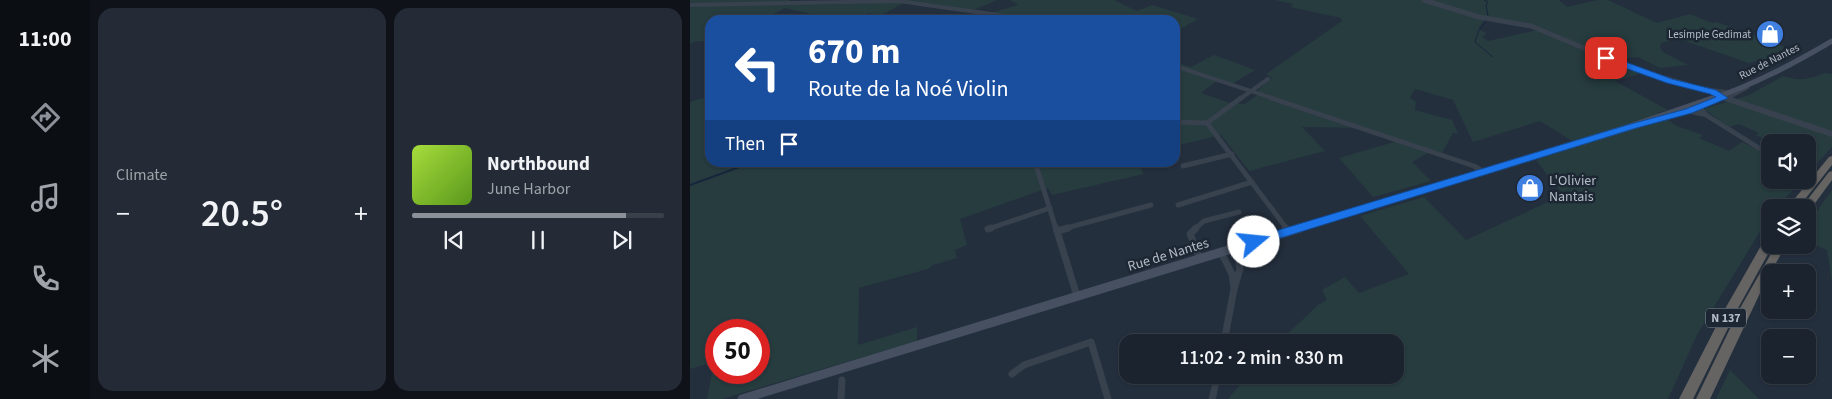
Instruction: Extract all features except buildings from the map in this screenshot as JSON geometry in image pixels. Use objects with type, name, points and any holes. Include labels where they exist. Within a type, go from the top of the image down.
[{"type":"highway","points":[[1799,199],[1832,159]]},
{"type":"highway","points":[[1813,199],[1832,174]]},
{"type":"highway","name":"N 137","points":[[1686,399],[1730,309],[1762,254]]},
{"type":"highway","name":"N 137","points":[[1703,399],[1745,310],[1776,254]]},
{"type":"main road","name":"Rue de Nantes","points":[[742,399],[1630,127],[1696,110],[1789,66],[1832,41]]},
{"type":"main road","points":[[1725,97],[1771,78],[1789,66]]},
{"type":"main road","name":"Rue de Nantes","points":[[1696,110],[1725,97]]},
{"type":"street","points":[[690,5],[891,0],[999,15]]},
{"type":"street","points":[[909,2],[915,0]]},
{"type":"street","points":[[1424,0],[1479,17],[1531,26],[1634,69],[1711,92],[1831,134]]},
{"type":"street","points":[[1180,68],[1474,166],[1484,172]]},
{"type":"street","points":[[1180,122],[1207,123],[1268,79]]},
{"type":"street","points":[[1711,92],[1743,103]]},
{"type":"street","points":[[1711,92],[1725,97]]},
{"type":"street","points":[[1696,110],[1761,150]]},
{"type":"street","points":[[1207,123],[1289,232]]},
{"type":"street","points":[[1183,166],[1232,154]]},
{"type":"street","points":[[1037,167],[1078,296]]},
{"type":"street","points":[[1178,206],[1208,197],[1219,191],[1252,182]]},
{"type":"street","points":[[1057,231],[1151,206]]},
{"type":"street","points":[[988,229],[1050,208]]},
{"type":"street","points":[[1200,259],[1190,234],[1204,221],[1239,212]]},
{"type":"street","points":[[1226,334],[1234,289],[1240,269],[1236,248]]},
{"type":"street","points":[[1221,252],[1232,274],[1234,289]]},
{"type":"street","points":[[1012,374],[1024,365],[1091,342],[1108,399]]},
{"type":"street","points":[[841,399],[842,380]]},
{"type":"street","points":[[1212,399],[1216,384]]},
{"type":"green space","points":[[690,0],[791,0],[785,4],[903,0],[997,0],[969,12],[904,3],[881,15],[868,13],[865,15],[815,15],[785,8],[772,15],[705,15],[705,42],[697,41],[690,44]]},
{"type":"green space","points":[[1010,0],[1114,0],[1137,11],[1152,5],[1198,19],[1180,29],[1180,15],[984,15],[1018,5]]},
{"type":"green space","points":[[1275,0],[1559,0],[1567,7],[1598,0],[1608,0],[1657,23],[1690,14],[1798,52],[1749,63],[1685,41],[1674,40],[1661,43],[1660,48],[1663,52],[1688,65],[1660,68],[1638,57],[1616,59],[1639,74],[1615,81],[1668,110],[1657,113],[1677,126],[1703,135],[1699,138],[1729,151],[1742,142],[1761,152],[1761,189],[1794,189],[1784,199],[1761,199],[1761,230],[1697,335],[1668,399],[1228,399],[1240,384],[1404,384],[1404,334],[1287,334],[1318,305],[1327,300],[1322,290],[1345,277],[1359,293],[1409,274],[1360,216],[1424,197],[1466,240],[1563,195],[1536,160],[1579,145],[1540,121],[1473,142],[1453,100],[1415,89],[1410,98],[1416,102],[1415,110],[1452,120],[1458,133],[1453,133],[1442,153],[1433,150],[1412,162],[1431,181],[1373,197],[1339,158],[1401,140],[1368,128],[1302,127],[1325,151],[1249,171],[1221,135],[1180,145],[1180,64],[1191,67],[1214,55],[1255,70],[1232,84],[1219,79],[1201,93],[1230,103],[1245,104],[1260,93],[1257,91],[1272,78],[1266,74],[1342,21],[1341,18],[1290,7],[1293,4]],"holes":[[[1486,17],[1520,22],[1542,29],[1488,41],[1482,37],[1487,33],[1478,29]]]},
{"type":"green space","points":[[1824,73],[1832,74],[1832,147],[1816,164],[1816,134],[1761,134],[1761,137],[1756,135],[1759,133],[1739,124],[1729,127],[1704,109],[1749,95],[1783,76],[1793,79],[1814,77]]},
{"type":"green space","points":[[705,98],[705,167],[1140,167],[1144,174],[1052,195],[1048,188],[960,219],[967,245],[955,250],[957,258],[933,265],[928,269],[859,288],[858,345],[917,327],[917,341],[722,399],[707,399],[710,384],[770,384],[770,319],[705,319],[705,365],[690,369],[690,102]]},
{"type":"green space","points":[[1832,190],[1832,282],[1827,250],[1816,245],[1816,213]]},
{"type":"green space","points":[[1730,370],[1759,399],[1716,399]]},
{"type":"waterway","points":[[1484,0],[1488,2],[1486,5],[1488,16]]},
{"type":"waterway","points":[[1486,21],[1478,32],[1475,42],[1493,57]]},
{"type":"waterway","points":[[690,185],[739,167]]},
{"type":"place","name":"Lesimple Gedimat","points":[[1770,34]]},
{"type":"place","name":"L'Olivier Nantais","points":[[1530,188]]},
{"type":"route","points":[[1254,242],[1630,127],[1703,107],[1724,98],[1713,92],[1670,81],[1606,58]]}]
